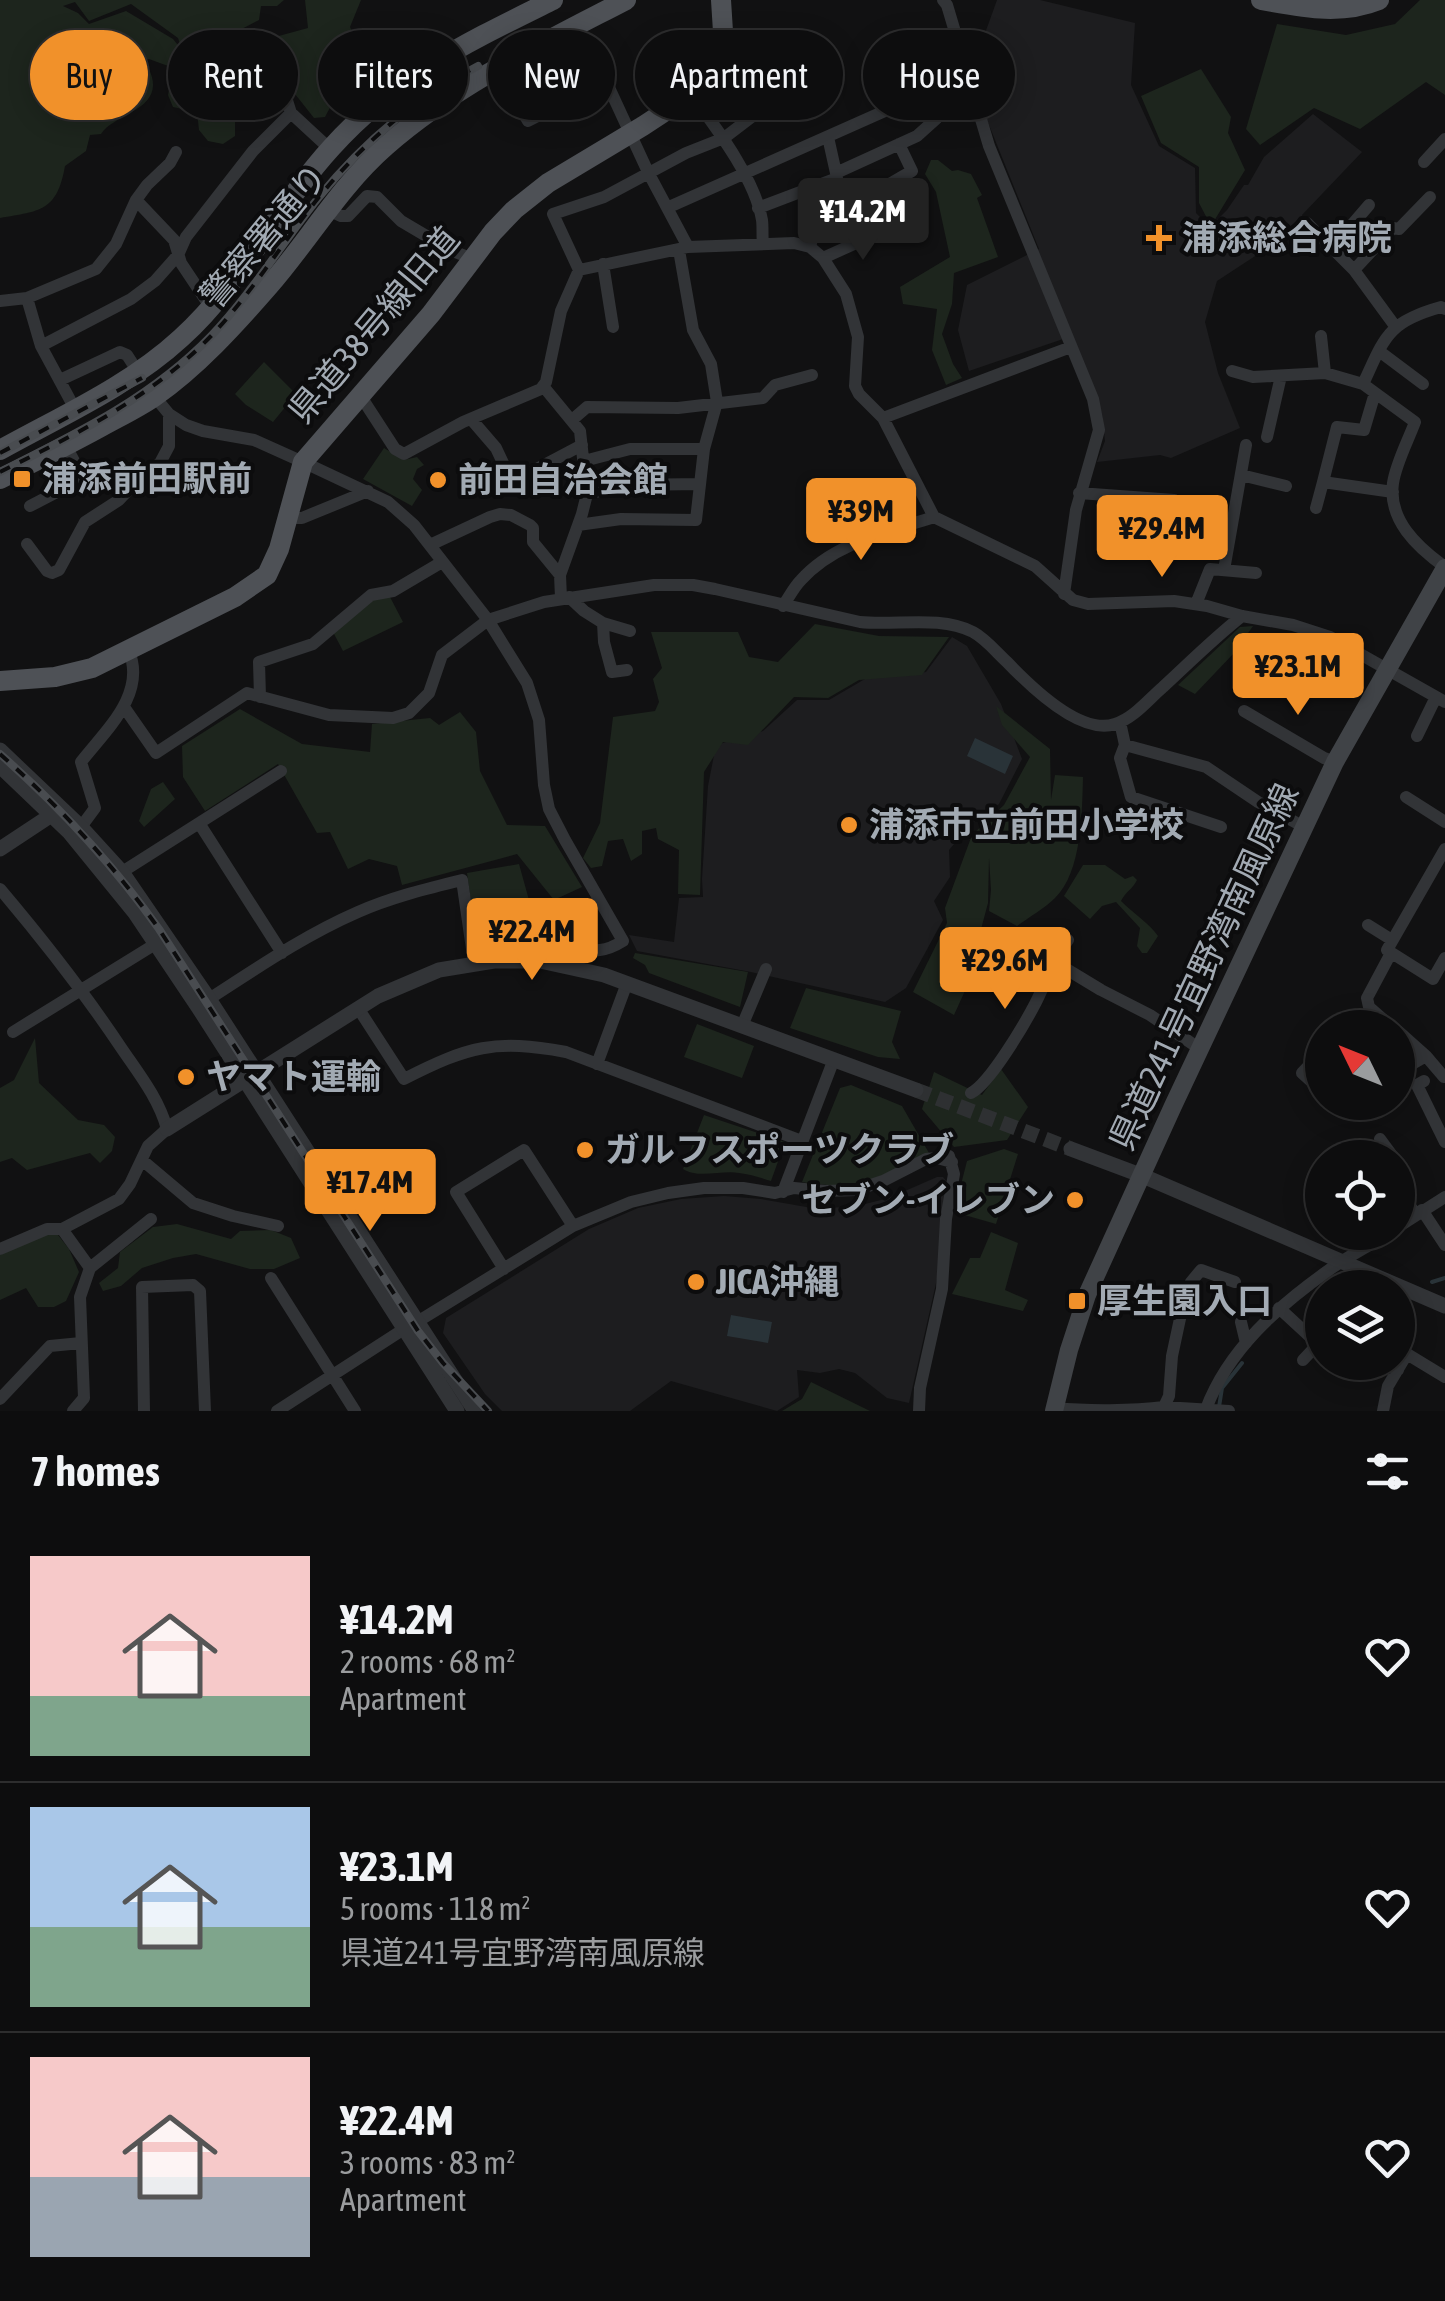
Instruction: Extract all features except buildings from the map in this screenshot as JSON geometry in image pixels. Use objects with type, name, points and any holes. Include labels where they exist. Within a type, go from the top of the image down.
[{"type":"main road","name":"警察署通り","points":[[0,450],[138,372],[179,340],[212,308],[330,148],[366,112],[406,80],[552,0]]},
{"type":"main road","name":"警察署通り","points":[[570,30],[626,0]]},
{"type":"main road","points":[[721,0],[723,30]]},
{"type":"main road","points":[[1261,0],[1332,10],[1379,0]]},
{"type":"main road","points":[[481,36],[488,48]]},
{"type":"main road","name":"警察署通り","points":[[0,479],[155,396],[209,350],[272,284],[359,172],[386,145],[440,104],[488,75]]},
{"type":"main road","name":"県道38号線旧道","points":[[0,681],[77,672],[235,597],[260,581],[272,566],[304,462],[473,258],[514,210],[548,184],[651,120]]},
{"type":"main road","name":"県道241号宜野湾南風原線","points":[[1054,1410],[1081,1311],[1100,1264],[1335,762],[1445,567]]},
{"type":"street","points":[[943,0],[955,30]]},
{"type":"street","points":[[578,525],[621,519],[696,520],[704,449],[717,402],[711,364],[692,330],[683,248],[669,207],[615,100]]},
{"type":"street","points":[[298,119],[330,148]]},
{"type":"street","points":[[41,346],[145,290],[178,255],[186,236],[252,151],[285,120]]},
{"type":"street","points":[[711,120],[744,174],[762,218],[763,244]]},
{"type":"street","points":[[360,395],[396,449],[404,454],[543,386],[566,298],[579,270],[553,214],[604,196],[724,138],[748,120]]},
{"type":"street","points":[[669,207],[866,120]]},
{"type":"street","points":[[758,208],[916,136],[935,120]]},
{"type":"street","points":[[981,120],[988,146],[1092,399],[1100,430],[1080,493],[1064,594]]},
{"type":"street","points":[[810,247],[814,227],[841,216],[828,137]]},
{"type":"street","points":[[1424,162],[1445,139]]},
{"type":"street","points":[[841,203],[869,196],[912,171],[899,144]]},
{"type":"street","points":[[0,301],[27,298],[96,269],[116,244],[136,200],[176,152]]},
{"type":"street","points":[[328,210],[348,216],[368,196],[377,197],[400,221],[450,250],[473,258]]},
{"type":"street","points":[[1354,270],[1393,228],[1398,229],[1430,197]]},
{"type":"street","points":[[136,200],[174,240],[194,284],[212,308]]},
{"type":"street","points":[[1332,248],[1368,205]]},
{"type":"street","points":[[1308,223],[1354,270],[1395,326]]},
{"type":"street","points":[[824,258],[885,230]]},
{"type":"street","points":[[579,270],[683,248],[794,243],[810,247],[824,258],[846,294],[858,338],[855,386],[883,418],[934,518]]},
{"type":"street","points":[[603,264],[613,327]]},
{"type":"street","points":[[27,298],[41,346],[74,409]]},
{"type":"street","points":[[1316,508],[1338,427],[1364,430],[1369,388],[1385,337],[1395,326],[1420,312],[1444,305]]},
{"type":"street","points":[[1321,336],[1326,374]]},
{"type":"street","points":[[883,418],[1070,347]]},
{"type":"street","points":[[1379,351],[1423,384]]},
{"type":"street","points":[[60,380],[120,352],[128,355],[138,372]]},
{"type":"street","points":[[1232,371],[1253,378],[1326,374],[1369,388],[1415,422],[1393,482],[1394,511],[1399,523],[1429,556],[1445,567]]},
{"type":"street","points":[[572,420],[586,407],[678,408],[763,398],[776,385],[812,375]]},
{"type":"street","points":[[1268,437],[1281,376]]},
{"type":"street","points":[[543,386],[580,430],[587,494],[560,575]]},
{"type":"street","points":[[155,396],[169,414],[186,424],[254,440],[368,491],[402,512],[488,620],[527,683],[538,720],[549,809],[622,941],[602,950],[553,949],[545,952],[540,961]]},
{"type":"street","points":[[26,544],[47,571],[52,574],[59,570],[85,522],[119,500],[160,463],[168,446],[169,414]]},
{"type":"street","points":[[471,419],[496,448],[512,482],[582,445]]},
{"type":"street","points":[[1224,570],[1246,445]]},
{"type":"street","points":[[30,506],[80,480],[82,476],[66,446]]},
{"type":"street","points":[[584,461],[630,449],[704,449]]},
{"type":"street","points":[[1241,475],[1286,486]]},
{"type":"street","points":[[1323,482],[1393,492]]},
{"type":"street","points":[[587,494],[626,486],[700,484]]},
{"type":"street","points":[[289,518],[302,518],[368,491]]},
{"type":"street","points":[[1080,493],[1174,500]]},
{"type":"street","points":[[430,545],[490,517],[511,516],[532,528],[533,542],[560,575],[565,598],[604,623],[630,631]]},
{"type":"street","points":[[783,606],[801,580],[829,556],[856,542],[934,518],[1035,566],[1073,600],[1088,604],[1196,604],[1330,637],[1440,700],[1417,736]]},
{"type":"street","points":[[260,697],[258,662],[314,644],[371,595],[393,591],[442,562]]},
{"type":"street","points":[[1196,604],[1210,569],[1256,573]]},
{"type":"street","points":[[124,707],[156,753],[247,693],[330,715],[393,718],[409,713],[429,693],[442,655],[488,620],[565,598],[674,584],[715,589],[860,622],[941,623],[971,631],[1032,688],[1070,715],[1102,726],[1130,717],[1242,616]]},
{"type":"street","points":[[604,623],[604,642],[612,672],[628,670]]},
{"type":"street","points":[[81,827],[95,808],[81,762],[124,707],[132,689],[134,669],[128,649]]},
{"type":"street","points":[[1244,711],[1335,762]]},
{"type":"street","points":[[1120,722],[1125,745],[1120,758],[1131,797],[1221,826]]},
{"type":"street","points":[[1125,745],[1206,767],[1304,827]]},
{"type":"street","points":[[0,750],[57,811],[69,832],[157,943],[251,1077],[411,1326],[475,1411]]},
{"type":"street","points":[[0,766],[81,827],[122,872],[209,998],[251,1077]]},
{"type":"street","points":[[122,872],[280,771]]},
{"type":"street","points":[[1406,797],[1445,822]]},
{"type":"street","points":[[0,849],[57,811]]},
{"type":"street","points":[[199,824],[282,953]]},
{"type":"street","points":[[1373,1010],[1367,998],[1445,849]]},
{"type":"street","points":[[209,998],[317,931],[408,893],[462,880],[474,963]]},
{"type":"street","points":[[0,889],[82,990],[152,1094],[167,1129]]},
{"type":"street","points":[[1368,925],[1439,983],[1445,958]]},
{"type":"street","points":[[971,1093],[1001,1058],[1058,964],[1068,940]]},
{"type":"street","points":[[13,1032],[157,943]]},
{"type":"street","points":[[0,1249],[47,1229],[62,1229],[120,1199],[148,1146],[167,1129],[358,1008],[417,978],[474,963],[540,961],[582,970],[916,1090]]},
{"type":"street","points":[[1058,964],[1150,1015],[1200,1049]]},
{"type":"street","points":[[742,1026],[766,969]]},
{"type":"street","points":[[596,1064],[627,983]]},
{"type":"street","points":[[358,1008],[404,1079],[472,1048],[504,1045],[566,1052],[802,1141]]},
{"type":"street","points":[[1415,1046],[1444,1077]]},
{"type":"street","points":[[1415,1062],[1426,1056]]},
{"type":"street","points":[[783,1192],[834,1059]]},
{"type":"street","points":[[1424,1081],[1417,1085],[1445,1142]]},
{"type":"street","points":[[1071,1149],[1445,1306]]},
{"type":"street","points":[[504,1268],[456,1192],[524,1150],[573,1226]]},
{"type":"street","points":[[276,1411],[573,1226],[631,1202],[668,1193],[724,1188],[783,1192],[794,1188],[856,1190],[883,1182],[926,1159],[950,1158],[954,1174],[946,1219],[942,1289],[920,1388],[919,1411]]},
{"type":"street","points":[[142,1160],[193,1203],[278,1226]]},
{"type":"street","points":[[1415,1215],[1445,1197]]},
{"type":"street","points":[[1415,1208],[1445,1245]]},
{"type":"street","points":[[73,1411],[84,1398],[80,1297],[90,1268],[151,1220]]},
{"type":"street","points":[[62,1229],[90,1268]]},
{"type":"street","points":[[1210,1410],[1216,1384],[1279,1308],[1361,1250]]},
{"type":"street","points":[[1163,1409],[1169,1396],[1172,1356],[1191,1282],[1200,1270],[1235,1282]]},
{"type":"street","points":[[271,1278],[355,1411]]},
{"type":"street","points":[[144,1411],[142,1287],[193,1285],[200,1292],[205,1411]]},
{"type":"street","points":[[1279,1308],[1318,1344],[1304,1360]]},
{"type":"street","points":[[1241,1322],[1246,1344]]},
{"type":"street","points":[[411,1326],[457,1411]]},
{"type":"street","points":[[0,1398],[50,1346],[81,1343]]},
{"type":"street","points":[[1415,1359],[1445,1377]]},
{"type":"street","points":[[1383,1411],[1392,1380]]},
{"type":"street","points":[[1054,1410],[1227,1411]]},
{"type":"shaded area","points":[[0,0],[284,0],[277,6],[261,6],[259,20],[240,30],[168,31],[131,4],[89,21],[75,2],[63,6],[89,24],[126,11],[168,36],[168,66],[148,59],[148,30],[30,30],[30,120],[120,120],[101,134],[90,135],[86,151],[65,166],[52,200],[26,213],[0,218]]},
{"type":"shaded area","points":[[305,0],[361,0],[351,30],[318,30],[318,118],[314,118],[298,98],[298,31],[308,28]]},
{"type":"shaded area","name":"浦添総合病院","points":[[997,0],[1040,0],[1135,23],[1131,85],[1159,146],[1195,168],[1196,213],[1210,227],[1248,185],[1264,157],[1313,114],[1362,152],[1302,215],[1304,224],[1217,281],[1205,322],[1218,373],[1240,428],[1171,458],[1160,455],[1097,462],[1105,441],[1102,414],[1072,336],[969,371],[958,330],[967,285],[1039,249],[987,120],[1015,120],[1015,30],[986,30]]},
{"type":"shaded area","points":[[1420,0],[1445,0],[1445,95],[1426,82],[1360,129],[1314,108],[1260,145],[1246,129],[1277,24],[1346,35],[1395,24]]},
{"type":"shaded area","points":[[148,68],[153,84],[148,99]]},
{"type":"shaded area","points":[[1201,69],[1231,117],[1228,133],[1245,170],[1211,226],[1199,203],[1199,167],[1161,143],[1141,96]]},
{"type":"shaded area","points":[[198,120],[235,120],[235,136],[223,144],[208,141],[199,130]]},
{"type":"shaded area","points":[[931,160],[938,160],[952,171],[971,174],[982,195],[977,198],[998,257],[954,273],[952,304],[942,334],[962,378],[946,385],[932,350],[937,309],[903,304],[900,287],[950,257],[936,192],[925,174]]},
{"type":"shaded area","points":[[264,362],[296,394],[273,422],[235,394]]},
{"type":"shaded area","points":[[384,448],[404,460],[417,457],[424,465],[417,469],[413,479],[422,490],[412,506],[363,479]]},
{"type":"shaded area","points":[[390,597],[403,622],[343,651],[333,632],[374,598]]},
{"type":"shaded area","points":[[815,624],[879,636],[949,637],[922,675],[859,680],[828,698],[794,697],[748,745],[723,742],[704,772],[700,895],[678,894],[679,850],[658,839],[656,828],[642,831],[642,854],[631,861],[623,839],[608,841],[602,866],[591,868],[583,858],[600,823],[613,717],[655,711],[659,702],[653,679],[662,668],[651,632],[738,632],[749,657],[778,662]]},
{"type":"shaded area","points":[[1253,626],[1235,652],[1195,694],[1178,685],[1240,627]]},
{"type":"shaded area","points":[[952,637],[967,646],[1001,704],[1022,759],[999,804],[971,824],[949,850],[950,877],[934,901],[943,920],[906,988],[885,1002],[637,951],[629,935],[674,942],[679,898],[703,897],[708,786],[716,745],[763,731],[797,700],[829,700],[870,676],[926,672]]},
{"type":"shaded area","points":[[996,706],[1050,749],[1051,800],[1055,775],[1083,777],[1079,841],[1064,887],[1051,902],[1017,926],[989,911],[989,858],[988,903],[964,993],[954,1015],[913,992],[947,923],[945,908],[972,835],[1004,805],[1030,757],[1002,725]]},
{"type":"shaded area","points":[[240,709],[302,744],[370,752],[372,724],[430,718],[439,725],[460,712],[476,732],[480,771],[507,825],[545,826],[582,887],[554,900],[517,854],[402,885],[397,866],[369,859],[348,869],[330,832],[317,833],[278,764],[205,811],[183,777],[182,746]]},
{"type":"shaded area","points":[[975,738],[1013,756],[1005,774],[967,756]]},
{"type":"shaded area","points":[[163,782],[175,799],[144,827],[139,821],[151,789]]},
{"type":"shaded area","points":[[519,864],[534,918],[523,921],[525,934],[486,942],[476,938],[467,873]]},
{"type":"shaded area","points":[[1083,865],[1105,865],[1125,879],[1133,876],[1137,880],[1121,901],[1158,936],[1147,953],[1137,946],[1140,928],[1116,902],[1102,906],[1090,919],[1064,896]]},
{"type":"shaded area","points":[[635,953],[748,972],[740,1007],[649,973],[645,965],[633,958]]},
{"type":"shaded area","points":[[806,988],[901,1011],[892,1042],[900,1059],[878,1057],[790,1028]]},
{"type":"shaded area","points":[[697,1024],[754,1046],[742,1078],[684,1057]]},
{"type":"shaded area","points":[[35,1038],[39,1083],[78,1120],[104,1125],[115,1137],[112,1151],[100,1163],[90,1153],[27,1170],[12,1158],[0,1162],[0,1088],[14,1080]]},
{"type":"shaded area","points":[[1001,1069],[1028,1107],[1007,1140],[954,1147],[922,1109],[934,1072],[982,1095]]},
{"type":"shaded area","points":[[851,1085],[902,1106],[929,1153],[854,1184],[802,1182],[840,1088]]},
{"type":"shaded area","points":[[704,1115],[785,1142],[771,1181],[732,1172],[696,1173],[683,1169]]},
{"type":"shaded area","points":[[1004,1149],[1018,1154],[996,1224],[954,1212],[967,1161]]},
{"type":"shaded area","points":[[937,1177],[948,1183],[939,1270],[909,1403],[887,1398],[855,1373],[839,1369],[820,1373],[797,1370],[799,1397],[777,1411],[671,1381],[630,1411],[502,1411],[485,1394],[443,1333],[446,1318],[589,1229],[638,1208],[724,1196],[812,1208],[853,1207],[889,1198]]},
{"type":"shaded area","points":[[177,1224],[231,1239],[240,1231],[271,1230],[291,1238],[300,1258],[274,1269],[250,1269],[196,1254],[142,1268],[121,1286],[103,1291],[99,1283],[118,1268],[120,1252],[153,1227]]},
{"type":"shaded area","points":[[991,1232],[1018,1243],[1005,1290],[1028,1300],[1023,1311],[952,1294],[970,1258],[980,1258]]},
{"type":"shaded area","points":[[43,1235],[58,1235],[79,1272],[66,1301],[54,1307],[38,1307],[26,1288],[0,1300],[0,1255]]},
{"type":"shaded area","points":[[731,1315],[772,1322],[768,1343],[727,1336]]},
{"type":"shaded area","points":[[811,1382],[870,1411],[782,1411],[802,1399]]},
{"type":"waterway","points":[[1432,1282],[1445,1278]]},
{"type":"waterway","points":[[1219,1407],[1222,1388],[1242,1363]]},
{"type":"tunnel","points":[[916,1090],[1071,1149]]},
{"type":"railway","points":[[0,472],[111,413],[188,358],[240,303],[319,197],[354,158],[412,107],[478,66]]},
{"type":"railway","points":[[0,453],[142,378]]},
{"type":"railway","points":[[0,754],[85,837],[159,929],[418,1331],[488,1411]]},
{"type":"place","name":"浦添総合病院","points":[[1159,238]]},
{"type":"place","name":"浦添前田駅前","points":[[22,479]]},
{"type":"place","name":"前田自治会館","points":[[438,480]]},
{"type":"place","name":"浦添市立前田小学校","points":[[849,825]]},
{"type":"place","name":"ヤマト運輸","points":[[186,1077]]},
{"type":"place","name":"ガルフスポーツクラブ","points":[[585,1150]]},
{"type":"place","name":"セブン-イレブン","points":[[1075,1200]]},
{"type":"place","name":"JICA沖縄","points":[[696,1282]]},
{"type":"place","name":"厚生園入口","points":[[1077,1301]]}]
